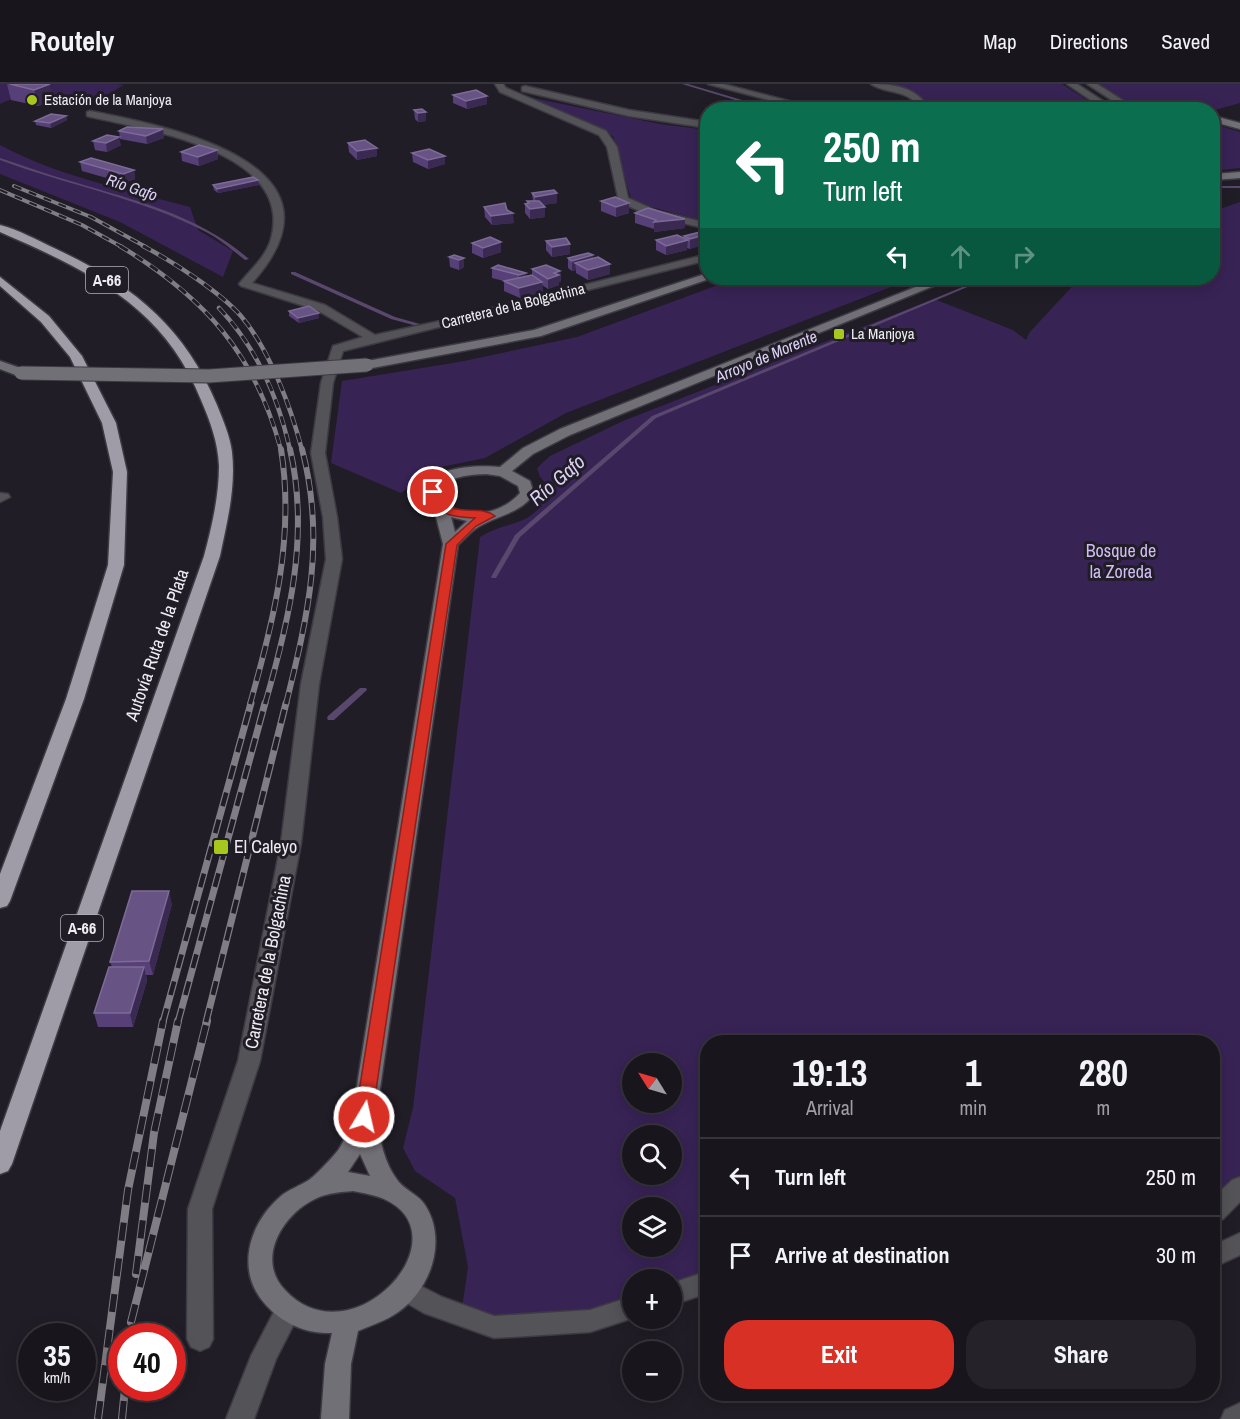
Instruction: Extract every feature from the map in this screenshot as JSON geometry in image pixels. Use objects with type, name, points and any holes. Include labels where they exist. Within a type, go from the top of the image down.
[{"type":"highway","name":"Autovía Ruta de la Plata","points":[[0,228],[80,263],[126,293],[161,323],[204,384],[225,450],[224,501],[212,556],[0,1164]]},
{"type":"highway","points":[[0,280],[45,319],[76,356],[109,423],[120,472],[116,565],[75,699],[0,901]]},
{"type":"street","points":[[499,84],[503,90],[603,133],[612,147],[623,200],[653,213],[700,224]]},
{"type":"street","points":[[509,84],[629,113],[700,124]]},
{"type":"street","points":[[534,84],[603,102],[700,118]]},
{"type":"street","points":[[712,84],[787,102]]},
{"type":"street","points":[[875,84],[902,89],[921,102]]},
{"type":"street","points":[[1071,84],[1099,102]]},
{"type":"street","points":[[1091,84],[1121,102]]},
{"type":"street","points":[[90,114],[182,135],[212,145],[246,165],[273,193],[280,215],[277,237],[269,254],[245,284],[256,290],[305,302],[373,339]]},
{"type":"street","points":[[1220,116],[1233,114]]},
{"type":"street","points":[[1220,119],[1240,126]]},
{"type":"street","points":[[1220,177],[1240,175]]},
{"type":"street","name":"Carretera de la Bolgachina","points":[[200,1339],[200,1209],[249,1061],[291,843],[310,684],[334,559],[330,516],[318,453],[327,383],[337,349],[700,265]]},
{"type":"street","name":"Carretera de la Bolgachina","points":[[0,374],[209,376],[367,365],[537,333],[700,266]]},
{"type":"street","points":[[503,472],[528,451],[565,432],[930,285]]},
{"type":"street","name":"Carretera de la Bolgachina","points":[[0,365],[21,373]]},
{"type":"street","points":[[452,544],[472,524],[521,503],[527,494],[525,484],[503,472],[486,470],[450,476],[438,484],[433,492],[434,501],[441,508],[454,514],[489,516]]},
{"type":"street","points":[[315,1189],[347,1158],[364,1117],[452,544],[441,508]]},
{"type":"street","points":[[364,1117],[373,1159],[390,1189]]},
{"type":"street","points":[[353,1181],[373,1183],[390,1189],[416,1210],[426,1235],[425,1258],[407,1290],[380,1311],[347,1322],[317,1322],[288,1310],[268,1294],[259,1270],[260,1247],[275,1217],[303,1194],[331,1184],[353,1181]]},
{"type":"street","points":[[1220,1206],[1240,1187]]},
{"type":"street","points":[[1220,1254],[1240,1243]]},
{"type":"street","points":[[682,1291],[700,1285]]},
{"type":"street","points":[[407,1290],[433,1305],[494,1326],[590,1321],[622,1311]]},
{"type":"street","points":[[240,1419],[264,1356],[288,1310]]},
{"type":"street","points":[[335,1419],[338,1364],[347,1322]]},
{"type":"street","points":[[1235,1419],[1240,1416]]},
{"type":"green space","points":[[0,84],[124,85],[90,102],[72,102],[45,96],[26,95],[0,104]]},
{"type":"green space","points":[[875,84],[1062,84],[1090,102],[918,102],[902,89]]},
{"type":"green space","points":[[1096,84],[1240,84],[1240,103],[1220,109],[1220,102],[1128,102]]},
{"type":"green space","points":[[528,97],[660,124],[700,129],[700,220],[632,202],[613,136]]},
{"type":"green space","points":[[1220,126],[1240,132],[1240,168],[1220,170]]},
{"type":"green space","points":[[0,145],[69,174],[190,207],[198,230],[233,251],[223,277],[120,222],[0,174]]},
{"type":"green space","name":"Bosque de la Zoreda","points":[[1240,202],[1240,1187],[1220,1206],[1220,1035],[700,1035],[700,1285],[682,1291],[682,1269],[622,1269],[622,1311],[590,1321],[461,1315],[468,1267],[455,1198],[415,1171],[403,1148],[413,1108],[480,537],[521,521],[538,510],[549,487],[540,477],[537,468],[550,456],[623,421],[934,299],[1013,330],[1026,340],[1029,333],[1074,285],[1220,285],[1220,209]]},
{"type":"green space","points":[[718,285],[896,285],[566,413],[485,458],[436,468],[401,493],[331,463],[342,381],[459,362],[577,337]]},
{"type":"building","points":[[10,84],[50,84],[34,90]]},
{"type":"building","points":[[476,90],[487,96],[466,101],[453,95]]},
{"type":"building","points":[[422,109],[426,112],[418,113],[414,110]]},
{"type":"building","points":[[51,114],[66,116],[50,123],[35,121]]},
{"type":"building","points":[[127,127],[163,129],[146,136],[119,131]]},
{"type":"building","points":[[107,135],[119,137],[106,143],[93,141]]},
{"type":"building","points":[[365,140],[377,148],[357,151],[348,143]]},
{"type":"building","points":[[199,145],[217,150],[198,157],[181,152]]},
{"type":"building","points":[[429,149],[445,156],[428,160],[412,153]]},
{"type":"building","points":[[91,158],[134,170],[123,174],[80,162]]},
{"type":"building","points":[[253,177],[258,180],[217,189],[213,185]]},
{"type":"building","points":[[554,190],[557,193],[535,197],[532,193]]},
{"type":"building","points":[[615,197],[629,203],[616,207],[601,201]]},
{"type":"building","points":[[527,201],[539,201],[545,207],[530,209],[525,204],[529,203]]},
{"type":"building","points":[[505,203],[507,210],[513,213],[491,216],[484,207]]},
{"type":"building","points":[[648,208],[685,219],[654,222],[656,220],[635,213]]},
{"type":"building","points":[[700,232],[700,236],[690,239],[684,236]]},
{"type":"building","points":[[677,235],[688,240],[666,246],[656,240]]},
{"type":"building","points":[[490,237],[501,242],[483,248],[472,243]]},
{"type":"building","points":[[566,238],[570,244],[552,247],[546,241]]},
{"type":"building","points":[[588,253],[593,255],[572,261],[568,258]]},
{"type":"building","points":[[454,255],[464,258],[459,260],[449,257]]},
{"type":"building","points":[[598,257],[610,264],[588,270],[575,263]]},
{"type":"building","points":[[498,265],[526,273],[519,275],[492,268]]},
{"type":"building","points":[[546,265],[560,271],[554,273],[559,275],[548,279],[532,269]]},
{"type":"building","points":[[532,275],[542,282],[519,288],[504,281]]},
{"type":"building","points":[[309,306],[319,313],[298,318],[289,311]]},
{"type":"building","points":[[132,891],[169,891],[149,961],[110,962]]},
{"type":"building","points":[[109,967],[144,967],[130,1013],[94,1013]]},
{"type":"waterway","points":[[684,84],[746,102]]},
{"type":"waterway","name":"Río Gafo","points":[[0,159],[181,218],[211,233],[247,259]]},
{"type":"waterway","name":"Arroyo de Morente","points":[[1220,187],[1240,187]]},
{"type":"waterway","name":"Río Gafo","points":[[293,273],[393,318],[417,324]]},
{"type":"waterway","name":"Arroyo de Morente","points":[[494,577],[517,536],[654,417],[970,285]]},
{"type":"waterway","points":[[331,718],[363,690]]},
{"type":"railway","points":[[14,186],[91,217],[146,247]]},
{"type":"railway","points":[[0,190],[82,225],[122,247]]},
{"type":"railway","points":[[120,246],[177,286],[201,307],[222,331],[241,356],[257,384],[281,450]]},
{"type":"railway","points":[[143,246],[195,278],[221,297],[241,316],[270,362],[292,416],[302,450]]},
{"type":"railway","points":[[219,308],[255,356],[272,392],[290,450]]},
{"type":"railway","points":[[250,704],[274,609],[284,546],[285,481],[281,449]]},
{"type":"railway","points":[[265,704],[282,641],[294,578],[298,513],[296,481],[290,449]]},
{"type":"railway","points":[[286,704],[307,608],[313,547],[313,515],[302,449]]},
{"type":"railway","points":[[163,1022],[251,703]]},
{"type":"railway","points":[[178,1022],[265,703]]},
{"type":"railway","points":[[206,1022],[286,703]]},
{"type":"railway","points":[[98,1419],[128,1190],[163,1021]]},
{"type":"railway","points":[[136,1274],[154,1133],[178,1021]]},
{"type":"railway","points":[[131,1322],[207,1021]]},
{"type":"railway","points":[[122,1419],[124,1401]]},
{"type":"place","name":"Estación de la Manjoya","points":[[32,100]]},
{"type":"place","name":"La Manjoya","points":[[839,334]]},
{"type":"place","name":"El Caleyo","points":[[221,847]]},
{"type":"route","points":[[364,1117],[452,544],[472,524],[489,516],[454,514],[441,508],[434,501],[433,492]]}]
